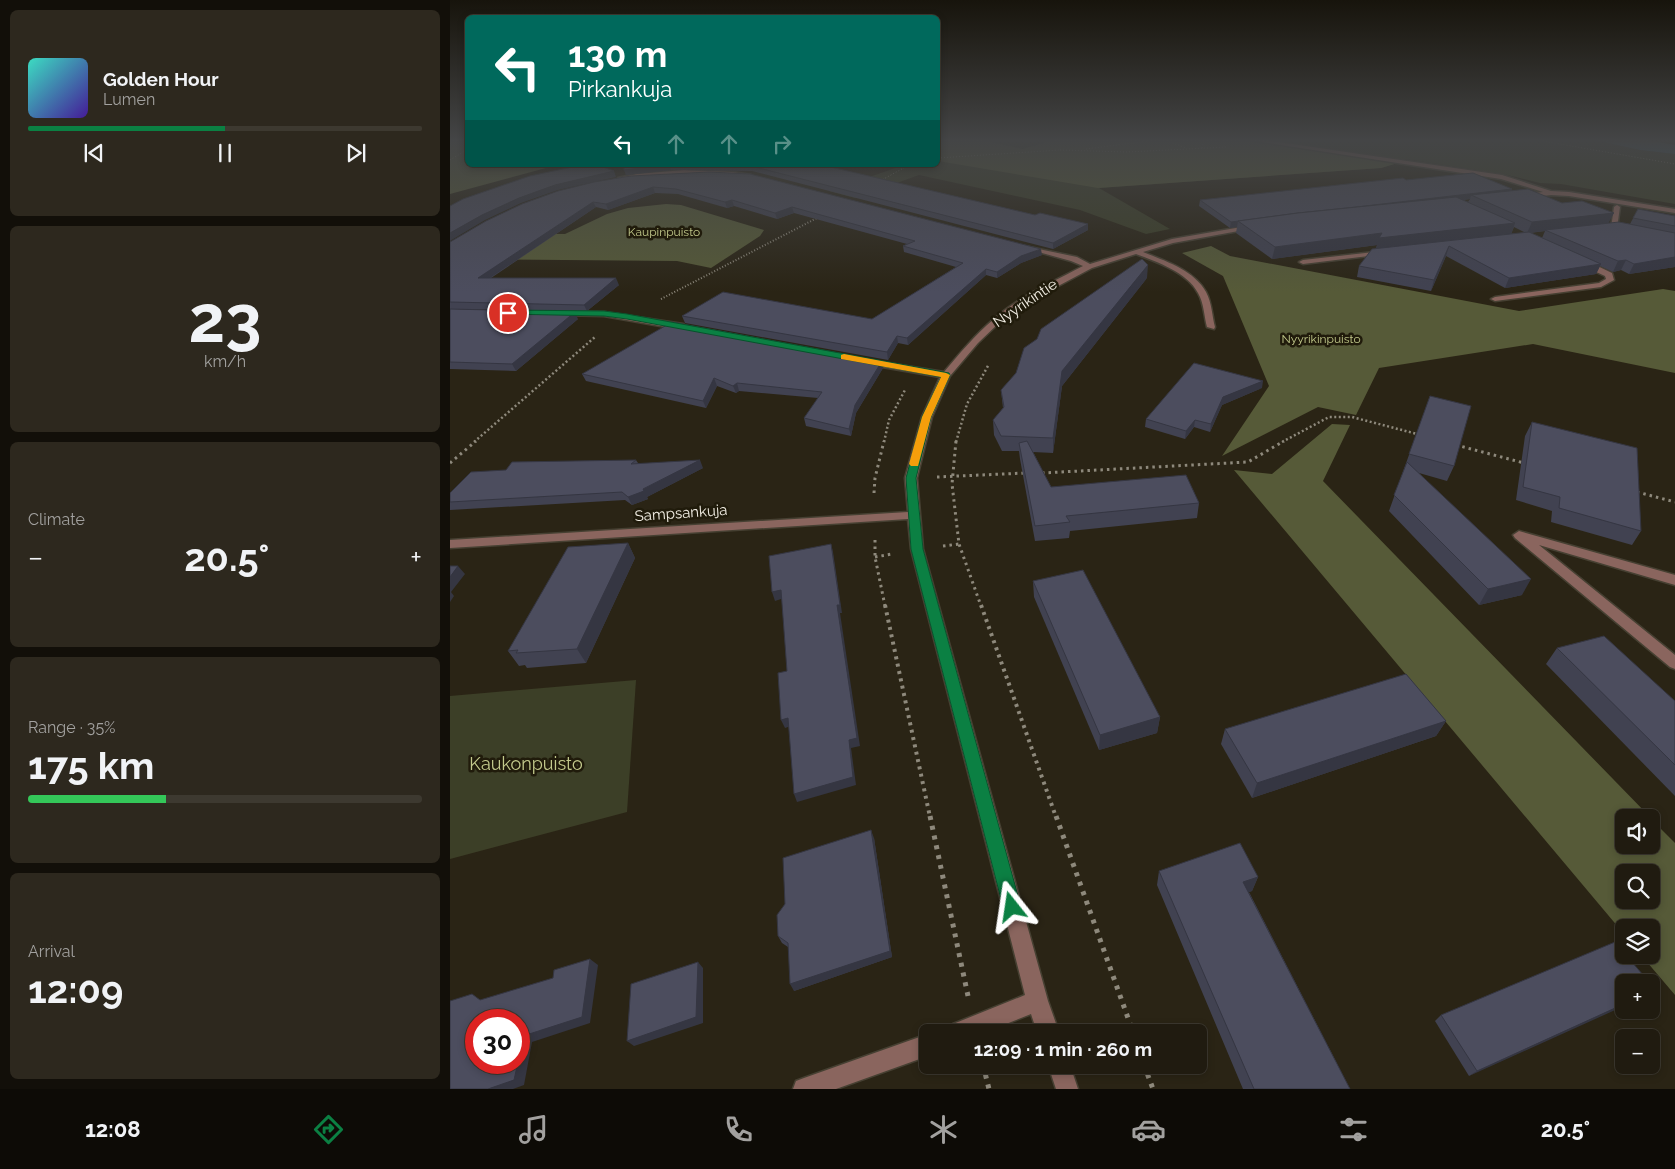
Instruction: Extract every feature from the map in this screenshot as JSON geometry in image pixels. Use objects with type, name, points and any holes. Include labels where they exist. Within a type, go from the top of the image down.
[{"type":"street","points":[[1541,190],[1551,193]]},
{"type":"street","points":[[1516,197],[1551,193],[1589,196],[1675,211]]},
{"type":"street","points":[[1614,228],[1617,207]]},
{"type":"street","name":"Nyyrikintie","points":[[1045,1024],[1037,1001],[917,549],[911,478],[926,417],[946,375],[975,341],[998,318],[1027,299],[1089,266],[1135,251],[1200,235],[1268,225]]},
{"type":"street","points":[[1604,229],[1614,228],[1623,230]]},
{"type":"street","points":[[1018,244],[1074,259],[1089,266]]},
{"type":"street","points":[[1135,251],[1178,271],[1193,281],[1202,293],[1211,327]]},
{"type":"street","points":[[1303,262],[1390,252]]},
{"type":"street","points":[[1494,299],[1601,285],[1610,280],[1609,275],[1579,260]]},
{"type":"street","points":[[546,313],[604,314],[694,329]]},
{"type":"street","points":[[858,359],[946,375]]},
{"type":"street","name":"Sampsankuja","points":[[450,544],[914,515]]},
{"type":"street","points":[[1675,580],[1520,535],[1675,663]]},
{"type":"street","points":[[982,1024],[1037,1001]]},
{"type":"street","points":[[804,1089],[919,1048]]},
{"type":"street","points":[[1062,1074],[1067,1089]]},
{"type":"path","points":[[990,363],[981,376],[964,410],[954,441],[952,477],[959,544],[1130,1024]]},
{"type":"path","points":[[915,370],[889,420],[875,478],[875,557],[967,1024]]},
{"type":"path","points":[[1041,473],[1248,462],[1329,416],[1352,417],[1428,437]]},
{"type":"path","points":[[1447,442],[1532,465]]},
{"type":"path","points":[[875,478],[1031,473]]},
{"type":"path","points":[[1628,490],[1675,502]]},
{"type":"path","points":[[986,1074],[989,1089]]},
{"type":"path","points":[[1147,1074],[1153,1089]]},
{"type":"green space","points":[[450,190],[465,190],[450,194]]},
{"type":"green space","points":[[832,190],[878,190],[855,198],[829,191]]},
{"type":"green space","points":[[987,190],[1102,190],[1170,229],[1146,234],[1080,210]]},
{"type":"green space","points":[[1594,190],[1675,190],[1675,204]]},
{"type":"green space","name":"Kaupinpuisto","points":[[666,204],[681,205],[764,230],[760,236],[711,268],[677,261],[450,259],[450,253],[476,233],[565,234],[607,214],[628,208]]},
{"type":"green space","name":"Nyyrikinpuisto","points":[[1211,246],[1230,256],[1519,311],[1663,289],[1675,291],[1675,373],[1533,344],[1379,368],[1356,415],[1318,407],[1222,456],[1269,386],[1223,276],[1182,253]]},
{"type":"green space","points":[[1332,424],[1350,425],[1323,481],[1642,809],[1615,809],[1615,854],[1660,854],[1660,828],[1675,843],[1675,995],[1660,977],[1660,974],[1657,974],[1649,964],[1660,964],[1660,919],[1615,919],[1615,923],[1234,470],[1272,474]]},
{"type":"green space","name":"Kaukonpuisto","points":[[636,680],[627,812],[450,859],[450,696]]},
{"type":"building","points":[[490,190],[542,190],[482,215],[450,233],[450,206],[463,199]]},
{"type":"building","points":[[645,190],[606,204],[593,202],[478,278],[616,278],[584,305],[450,302],[450,242],[486,221],[522,204],[558,191]]},
{"type":"building","points":[[679,190],[811,190],[1041,249],[1021,256],[997,272],[986,269],[907,338],[897,336],[887,352],[682,316],[723,292],[872,319],[963,263],[903,246],[915,241],[792,207],[775,213],[732,200],[725,202]]},
{"type":"building","points":[[844,190],[928,190],[1035,215],[1040,213],[1088,224],[1053,243]]},
{"type":"building","points":[[1294,190],[1505,190],[1231,222],[1200,200]]},
{"type":"building","points":[[1530,190],[1562,203],[1582,201],[1614,213],[1532,222],[1471,195]]},
{"type":"building","points":[[1456,197],[1515,223],[1379,238],[1382,233],[1275,247],[1238,221],[1298,213]]},
{"type":"building","points":[[1638,209],[1675,216],[1675,226],[1633,218]]},
{"type":"building","points":[[1619,222],[1675,233],[1675,257],[1634,264],[1626,260],[1618,261],[1545,230]]},
{"type":"building","points":[[1529,232],[1601,264],[1509,278],[1449,246],[1434,280],[1359,266],[1372,249]]},
{"type":"building","points":[[1142,259],[1148,265],[1062,371],[1053,438],[1001,436],[993,420],[1004,407],[1001,390],[1016,373],[1024,348],[1037,339],[1041,329]]},
{"type":"building","points":[[450,309],[575,312],[512,364],[450,362]]},
{"type":"building","points":[[672,322],[882,361],[855,405],[849,429],[804,418],[822,392],[737,383],[733,386],[714,378],[703,401],[582,374]]},
{"type":"building","points":[[1194,363],[1263,381],[1223,397],[1211,424],[1195,420],[1186,431],[1146,419]]},
{"type":"building","points":[[1430,396],[1471,406],[1454,466],[1409,454]]},
{"type":"building","points":[[1532,422],[1637,448],[1641,531],[1559,508],[1560,497],[1523,487]]},
{"type":"building","points":[[1027,441],[1051,487],[1186,475],[1199,503],[1066,516],[1070,522],[1035,526],[1019,443]]},
{"type":"building","points":[[636,460],[631,464],[700,460],[643,489],[644,491],[628,497],[622,492],[450,502],[450,493],[471,472],[506,470],[512,462]]},
{"type":"building","points":[[1407,462],[1531,579],[1488,589],[1394,495]]},
{"type":"building","points":[[628,543],[577,649],[516,653],[518,650],[508,651],[568,547]]},
{"type":"building","points":[[831,544],[840,605],[837,605],[857,738],[849,740],[853,777],[794,794],[788,718],[781,720],[778,673],[787,671],[781,590],[772,592],[769,556]]},
{"type":"building","points":[[450,566],[458,566],[450,577]]},
{"type":"building","points":[[1083,570],[1160,717],[1100,735],[1033,581]]},
{"type":"building","points":[[1604,636],[1675,701],[1675,765],[1557,648]]},
{"type":"building","points":[[1406,674],[1446,721],[1257,783],[1225,729]]},
{"type":"building","points":[[871,830],[890,951],[790,984],[788,943],[778,936],[777,915],[785,904],[783,858]]},
{"type":"building","points":[[1240,843],[1258,877],[1243,882],[1350,1089],[1254,1089],[1159,871]]},
{"type":"building","points":[[1615,942],[1615,964],[1634,964],[1642,974],[1615,974],[1615,1008],[1477,1071],[1441,1015]]},
{"type":"building","points":[[590,959],[582,1017],[530,1034],[530,1009],[465,1009],[465,1074],[515,1074],[514,1080],[488,1089],[450,1089],[450,1001],[472,994],[480,1000],[553,978],[554,970]]},
{"type":"building","points":[[698,962],[696,1017],[627,1041],[631,984]]},
{"type":"slow traffic","points":[[844,357],[946,375],[926,417],[914,464]]},
{"type":"route","points":[[508,313],[627,316],[946,375],[926,417],[911,478],[917,549],[1012,907]]}]
